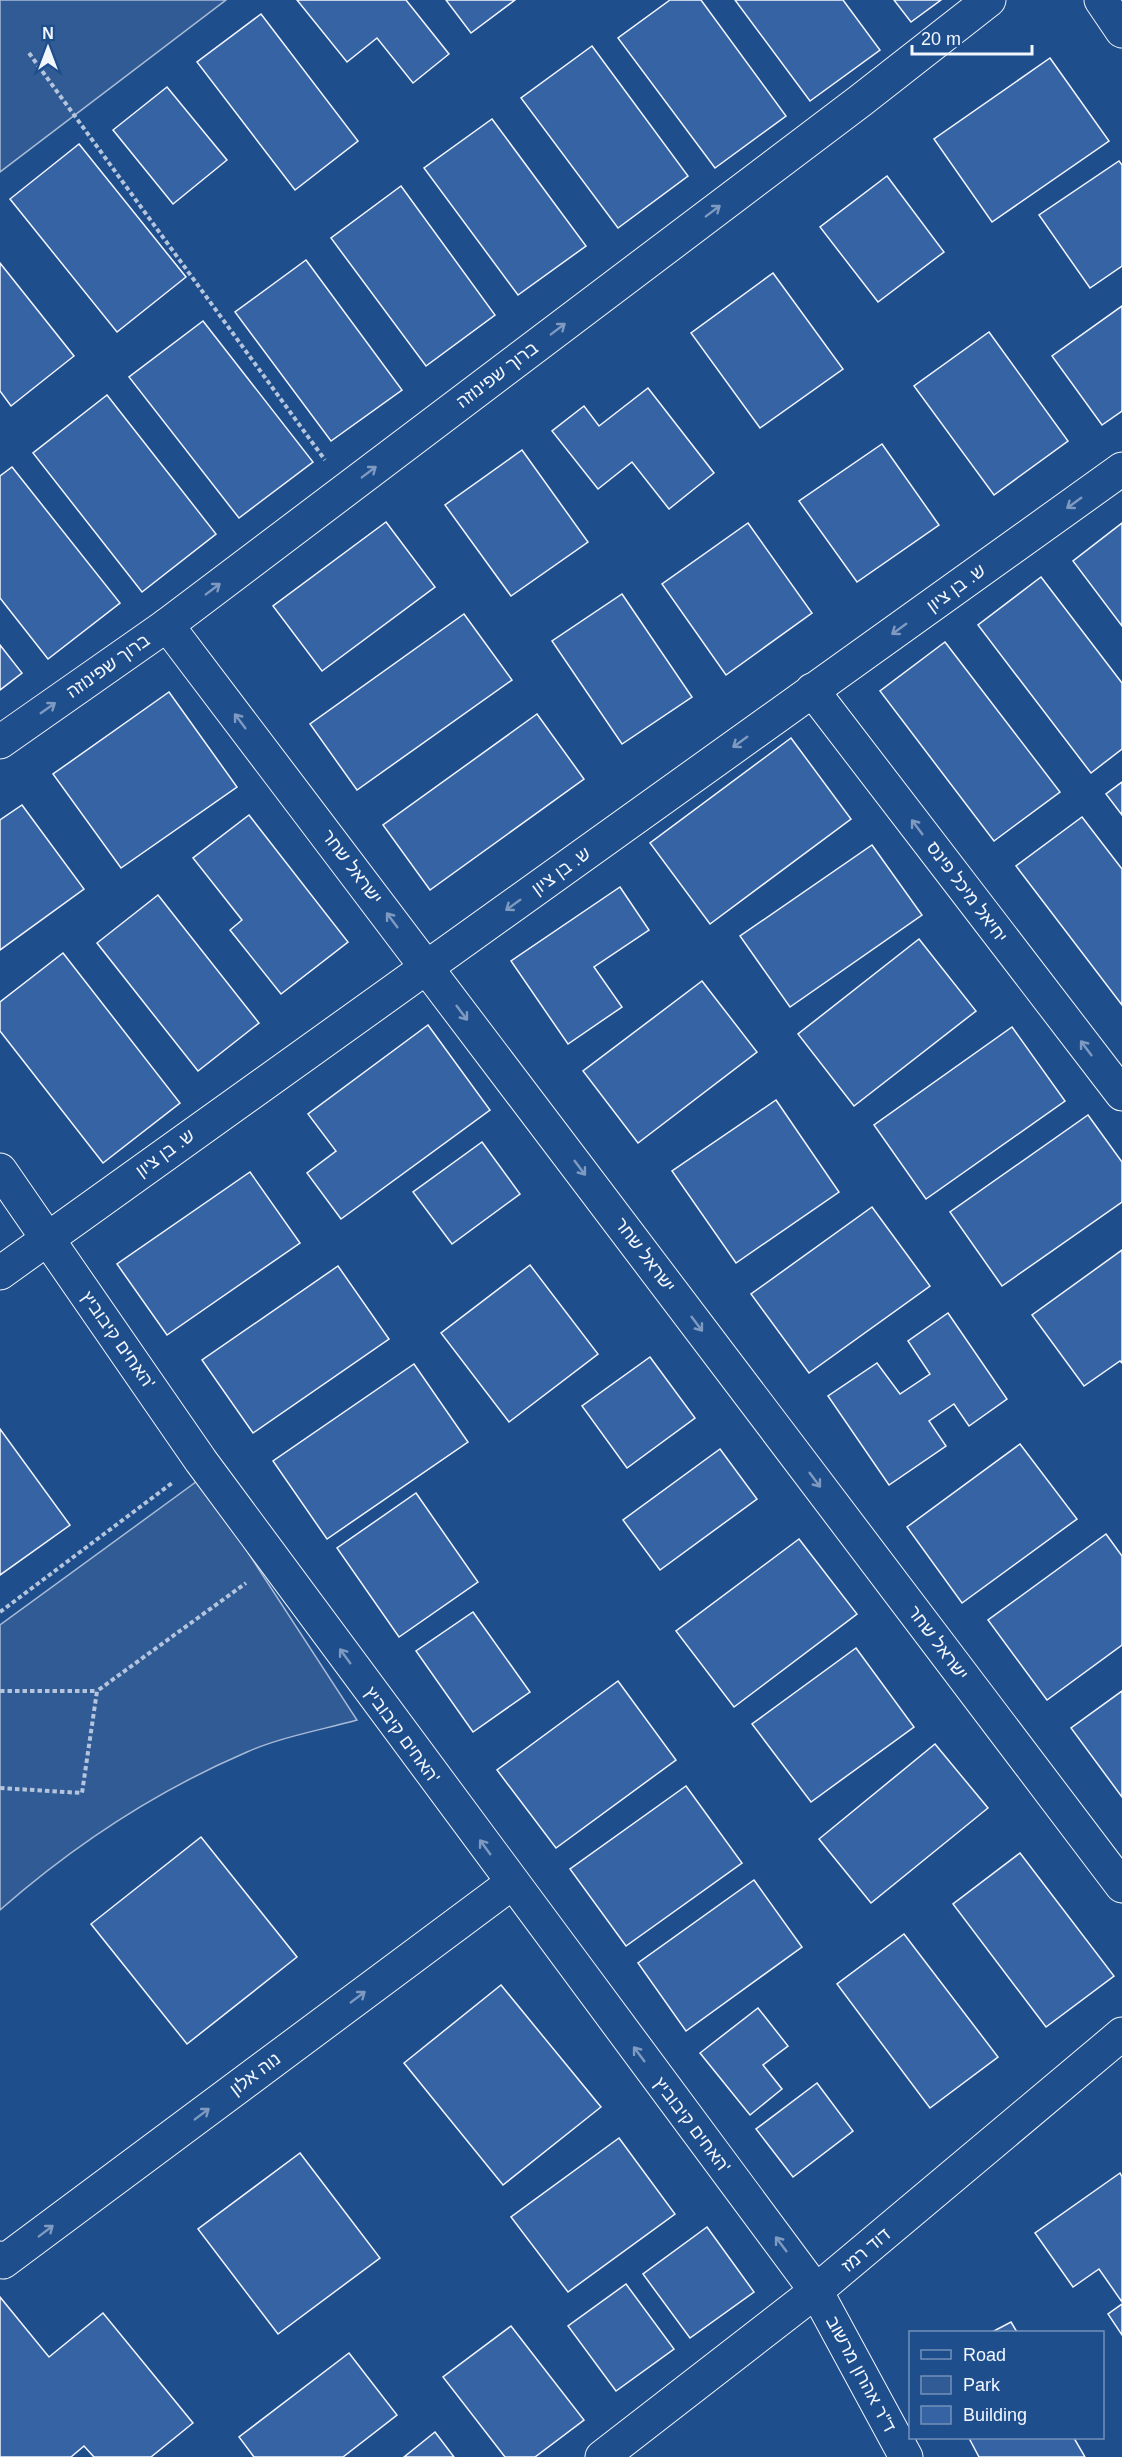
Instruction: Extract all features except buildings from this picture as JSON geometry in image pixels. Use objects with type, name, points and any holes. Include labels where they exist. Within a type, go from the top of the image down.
[{"type":"street","name":"ברוך שפינוזה","points":[[0,742],[167,625],[860,101],[989,0]]},
{"type":"street","points":[[1101,0],[1122,32]]},
{"type":"street","name":"ש. בן ציון","points":[[0,1273],[1122,469]]},
{"type":"street","name":"ישראל שחר","points":[[167,625],[1122,1886]]},
{"type":"street","name":"יחיאל מיכל פינס","points":[[813,690],[1121,1090]]},
{"type":"street","name":"האחים קיבוביץ'","points":[[0,1170],[201,1461],[816,2291]]},
{"type":"street","name":"נוה אלון","points":[[0,2258],[3,2262],[512,1883]]},
{"type":"street","name":"דוד רמז","points":[[602,2457],[816,2291],[1122,2034]]},
{"type":"street","name":"ד\"ר אהרון מרשוב","points":[[816,2291],[906,2457]]},
{"type":"path","points":[[29,53],[346,489]]},
{"type":"path","points":[[0,1612],[201,1461]]},
{"type":"path","points":[[0,1691],[97,1691],[275,1562]]},
{"type":"path","points":[[0,1788],[82,1793],[97,1691]]},
{"type":"green space","points":[[0,0],[226,0],[0,172]]},
{"type":"green space","points":[[200,1479],[357,1720],[260,1747],[180,1784],[117,1821],[57,1863],[0,1910],[0,1625]]}]
